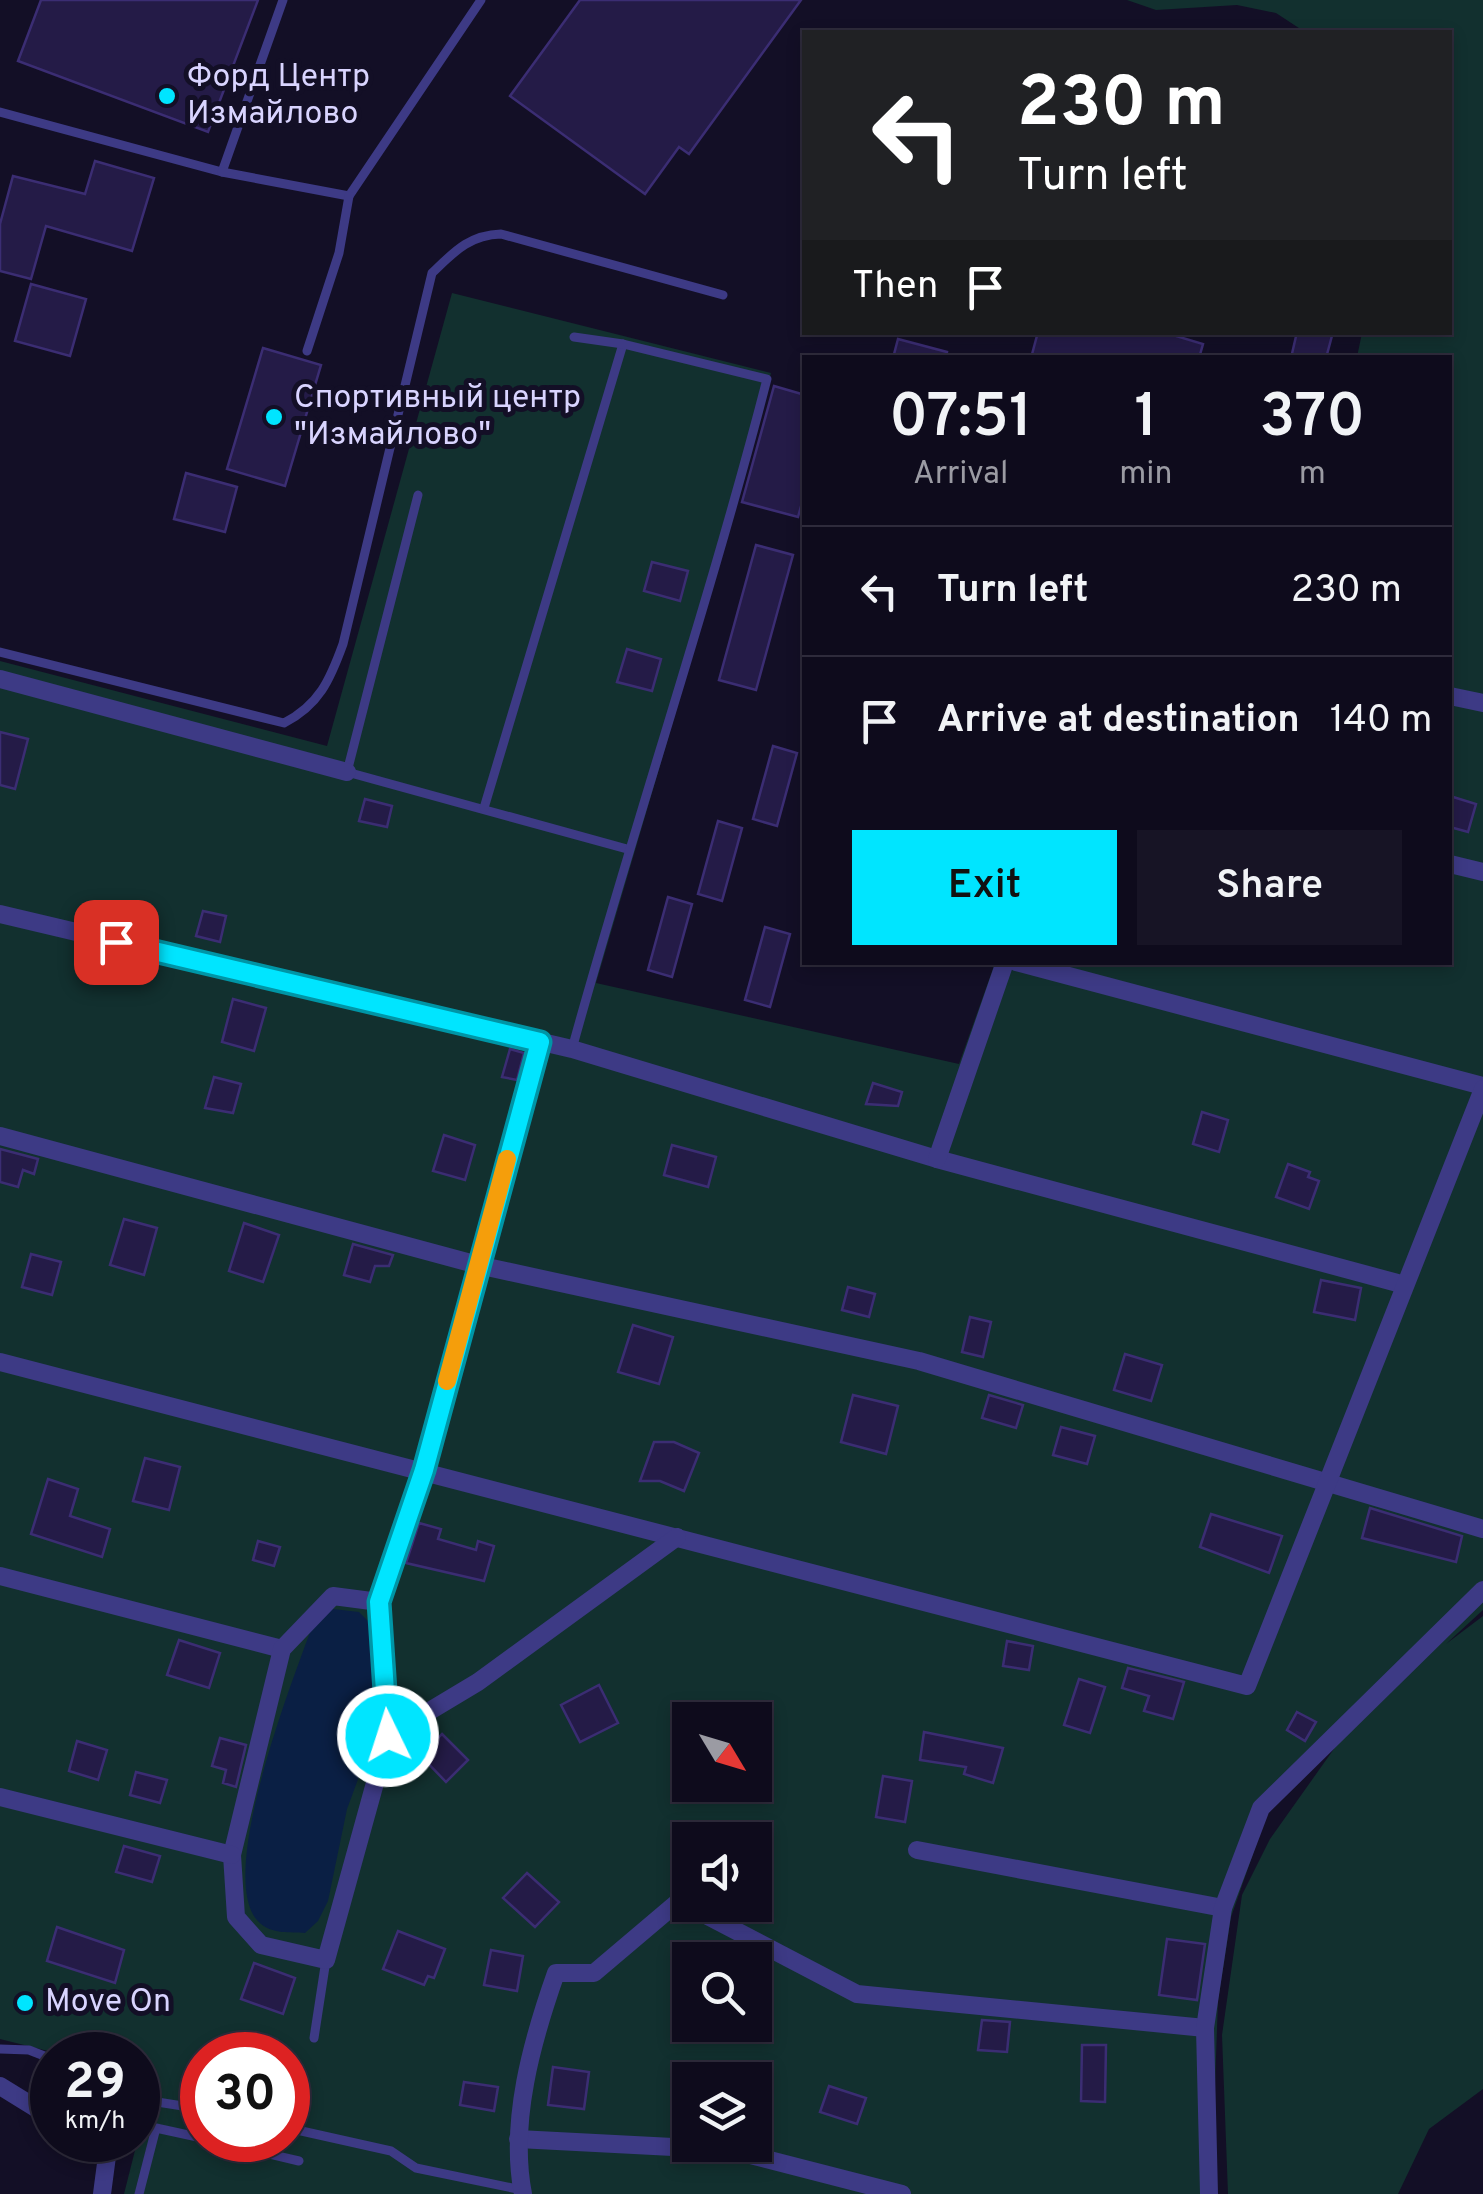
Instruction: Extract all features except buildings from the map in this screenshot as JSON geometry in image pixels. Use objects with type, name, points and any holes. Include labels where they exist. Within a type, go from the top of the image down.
[{"type":"street","points":[[0,679],[347,772]]},
{"type":"street","points":[[1452,696],[1483,703]]},
{"type":"street","points":[[1452,864],[1483,872]]},
{"type":"street","points":[[0,914],[572,1049],[937,1159],[1404,1284]]},
{"type":"street","points":[[937,1159],[1005,965]]},
{"type":"street","points":[[0,1362],[1247,1686],[1483,1088],[1027,965]]},
{"type":"street","points":[[379,1602],[333,1596],[282,1649],[232,1856],[236,1916],[261,1945],[326,1960],[388,1736],[379,1602],[424,1470],[540,1042]]},
{"type":"street","points":[[0,1136],[478,1265],[919,1362],[1483,1530]]},
{"type":"street","points":[[388,1736],[478,1682],[677,1537]]},
{"type":"street","points":[[0,1576],[282,1649]]},
{"type":"street","points":[[1209,2194],[1205,2028],[1223,1908],[1261,1808],[1483,1590]]},
{"type":"street","points":[[0,1797],[232,1856]]},
{"type":"street","points":[[917,1850],[1223,1908]]},
{"type":"street","points":[[522,2192],[518,2139],[538,2022],[556,1972],[594,1973],[679,1902],[857,1994],[1205,2028]]},
{"type":"street","points":[[0,2086],[30,2104]]},
{"type":"street","points":[[518,2139],[731,2150],[902,2194]]},
{"type":"street","points":[[102,2194],[107,2162]]},
{"type":"lane","points":[[222,172],[283,0]]},
{"type":"lane","points":[[307,350],[339,254],[349,196],[481,0]]},
{"type":"lane","points":[[0,112],[222,172],[349,196]]},
{"type":"lane","points":[[0,652],[284,723],[303,714],[327,688],[343,644],[432,273],[478,235],[501,234],[722,295]]},
{"type":"lane","points":[[572,1049],[628,849],[734,507],[767,378],[624,344],[574,337]]},
{"type":"lane","points":[[484,808],[624,344]]},
{"type":"lane","points":[[418,495],[347,772],[628,849]]},
{"type":"lane","points":[[314,2038],[326,1960]]},
{"type":"lane","points":[[0,2049],[30,2050]]},
{"type":"lane","points":[[139,2194],[156,2128],[180,2133]]},
{"type":"lane","points":[[310,2133],[391,2151],[416,2168],[522,2192]]},
{"type":"green space","points":[[1127,0],[1483,0],[1483,1610],[1446,1644],[1483,1616],[1483,2089],[1429,2129],[1398,2194],[1228,2194],[1222,2035],[1242,1895],[1270,1839],[1336,1746],[1268,1811],[1231,1917],[1218,2001],[1214,2113],[1217,2194],[124,2194],[132,2162],[160,2162],[160,2032],[30,2032],[30,2046],[0,2039],[0,661],[327,746],[452,293],[771,373],[737,504],[596,983],[959,1064],[994,965],[1452,965],[1452,355],[1357,355],[1362,335],[1452,335],[1452,30],[1302,30],[1276,13],[1237,5],[1156,10]]},
{"type":"water","points":[[333,1609],[359,1612],[373,1626],[373,1739],[347,1809],[328,1901],[318,1921],[305,1933],[276,1931],[261,1924],[248,1902],[245,1869],[250,1828],[260,1782],[310,1632],[320,1614]]},
{"type":"slow traffic","points":[[447,1381],[507,1159]]},
{"type":"place","name":"Форд Центр Измайлово","points":[[167,96]]},
{"type":"place","name":"Спортивный центр \"Измайлово\"","points":[[274,417]]},
{"type":"place","name":"Move On","points":[[25,2003]]},
{"type":"route","points":[[116,942],[540,1042],[424,1470],[379,1602],[388,1736]]}]
